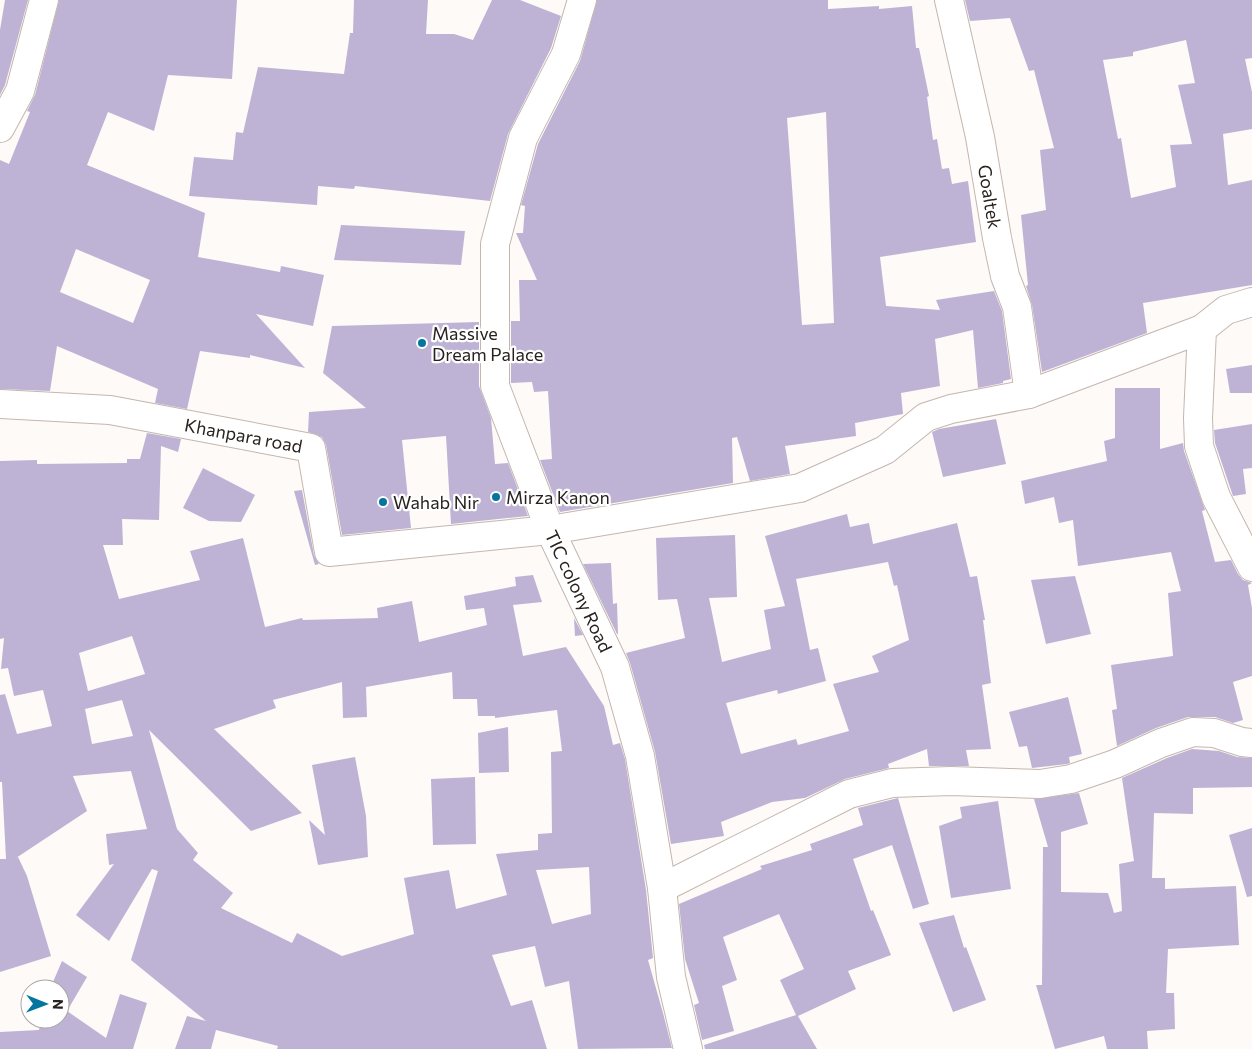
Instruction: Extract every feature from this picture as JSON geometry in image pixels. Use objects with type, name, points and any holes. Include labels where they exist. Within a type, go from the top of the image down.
[{"type":"street","name":"TIC colony Road","points":[[582,0],[566,54],[523,138],[495,244],[495,386],[550,530],[615,667],[640,756],[662,888],[671,978],[688,1049]]},
{"type":"street","name":"Goaltek","points":[[949,0],[980,137],[996,238],[1005,276],[1017,307],[1029,394]]},
{"type":"street","points":[[0,128],[20,91],[44,1]]},
{"type":"street","points":[[550,530],[800,488],[885,450],[926,417],[952,409],[1029,394],[1202,329],[1226,310],[1252,302]]},
{"type":"street","points":[[1202,329],[1198,418],[1199,446],[1216,497],[1252,567]]},
{"type":"street","name":"Khanpara road","points":[[0,404],[110,410],[311,448],[329,552],[550,530]]},
{"type":"street","points":[[662,888],[849,794],[892,783],[951,781],[1040,784],[1063,781],[1115,764],[1161,743],[1193,732],[1214,733],[1242,742],[1252,743]]},
{"type":"building","points":[[5,0],[28,0],[5,85],[0,95],[0,30]]},
{"type":"building","points":[[59,0],[237,0],[232,79],[168,75],[154,131],[108,112],[87,165],[205,213],[198,257],[280,272],[281,266],[324,275],[313,326],[256,314],[305,368],[250,355],[250,358],[200,351],[187,409],[155,403],[158,389],[57,346],[50,391],[0,389],[0,160],[9,164],[30,112],[27,111],[35,95]],"holes":[[[76,249],[150,280],[133,323],[60,292]]]},
{"type":"building","points":[[354,0],[428,0],[426,34],[454,34],[473,40],[492,0],[520,0],[561,16],[551,48],[508,134],[490,201],[355,186],[354,189],[318,186],[317,205],[189,196],[194,157],[233,160],[236,132],[243,133],[258,67],[344,74],[350,33],[353,33]]},
{"type":"building","points":[[597,0],[828,0],[828,9],[879,6],[879,9],[912,6],[916,48],[919,48],[929,96],[927,97],[933,140],[937,139],[942,169],[949,168],[952,184],[968,181],[976,242],[880,257],[886,306],[940,310],[936,300],[994,291],[1002,311],[1011,379],[1003,381],[1003,383],[978,388],[973,330],[935,339],[940,386],[901,393],[903,414],[855,423],[856,436],[785,446],[790,474],[750,481],[737,437],[732,438],[733,483],[560,512],[540,460],[552,459],[548,391],[534,392],[532,382],[511,383],[511,321],[520,321],[519,280],[537,280],[516,233],[523,233],[525,206],[521,205],[538,144],[580,61]],"holes":[[[826,112],[834,323],[802,325],[787,118]]]},
{"type":"building","points":[[965,0],[1252,0],[1252,58],[1245,59],[1252,92],[1252,129],[1223,134],[1228,185],[1252,180],[1252,285],[1143,303],[1147,333],[1042,372],[1032,305],[1026,286],[1028,285],[1021,215],[1046,210],[1040,150],[1054,148],[1034,70],[1029,71],[1010,18],[970,21]],"holes":[[[1186,40],[1195,83],[1178,85],[1192,144],[1170,145],[1176,187],[1131,198],[1121,138],[1118,139],[1103,60],[1133,56],[1133,52]]]},
{"type":"building","points":[[341,225],[465,231],[461,265],[334,260]]},
{"type":"building","points":[[479,322],[479,386],[491,418],[495,464],[508,463],[528,516],[451,524],[446,436],[402,440],[411,528],[342,535],[326,445],[322,437],[308,432],[309,412],[366,408],[323,373],[332,326]]},
{"type":"building","points":[[1252,365],[1252,393],[1230,393],[1226,369]]},
{"type":"building","points":[[1115,388],[1160,388],[1160,449],[1183,443],[1184,451],[1205,510],[1202,511],[1215,562],[1231,560],[1243,580],[1252,583],[1248,585],[1252,608],[1252,676],[1233,682],[1243,720],[1233,723],[1215,717],[1188,717],[1156,728],[1117,746],[1112,710],[1117,709],[1111,665],[1173,656],[1168,593],[1181,591],[1171,552],[1078,566],[1073,520],[1059,523],[1054,497],[1025,504],[1021,481],[1107,461],[1104,441],[1115,438]]},
{"type":"building","points":[[996,419],[1006,464],[943,477],[932,432],[939,429]]},
{"type":"building","points":[[1252,424],[1252,468],[1243,469],[1246,494],[1233,496],[1215,443],[1214,430]]},
{"type":"building","points":[[147,433],[181,439],[178,452],[161,446],[159,520],[122,519],[123,545],[103,545],[119,599],[200,580],[190,551],[243,538],[265,627],[302,618],[303,620],[378,618],[377,608],[412,601],[419,642],[487,625],[484,608],[466,610],[464,596],[516,586],[515,577],[533,575],[542,602],[513,605],[523,656],[566,647],[604,706],[613,745],[620,743],[625,759],[646,890],[653,958],[648,960],[672,1048],[578,1049],[569,981],[545,987],[535,946],[492,955],[511,1006],[532,1000],[547,1049],[277,1049],[278,1046],[216,1030],[211,1049],[175,1049],[187,1016],[206,1021],[131,960],[158,871],[152,869],[109,941],[76,915],[114,864],[109,865],[106,834],[147,829],[131,771],[73,776],[87,811],[16,858],[18,857],[27,876],[51,956],[0,972],[0,859],[6,859],[2,782],[0,782],[0,695],[5,694],[17,734],[52,726],[43,690],[14,696],[8,668],[1,669],[4,638],[0,639],[0,461],[37,460],[37,464],[127,463],[127,459],[140,459]],"holes":[[[132,636],[145,674],[88,691],[79,653]],[[452,672],[453,699],[477,699],[478,716],[495,716],[495,718],[557,710],[562,751],[551,752],[552,833],[538,834],[538,850],[496,854],[507,895],[456,909],[449,870],[404,878],[414,934],[342,956],[297,933],[292,943],[221,908],[233,893],[193,860],[198,853],[177,829],[149,730],[251,831],[302,813],[214,729],[276,708],[273,700],[342,682],[343,718],[367,717],[366,687]],[[122,700],[133,736],[92,744],[85,709]],[[589,867],[591,914],[552,924],[536,870]]]},
{"type":"building","points":[[203,468],[255,495],[241,522],[209,521],[183,508]]},
{"type":"building","points":[[302,490],[314,555],[319,564],[315,565],[294,491]]},
{"type":"building","points":[[847,514],[850,527],[869,523],[873,544],[957,523],[970,577],[977,576],[985,620],[983,620],[991,683],[982,685],[991,749],[966,750],[969,766],[929,766],[927,749],[888,764],[889,768],[845,779],[805,798],[772,802],[721,822],[724,836],[671,844],[655,752],[626,653],[685,638],[677,599],[658,600],[656,538],[735,535],[737,597],[709,598],[722,662],[771,649],[764,610],[785,606],[765,536]],"holes":[[[888,562],[894,586],[897,585],[909,640],[872,656],[879,672],[833,684],[849,731],[798,745],[796,739],[741,754],[726,703],[777,690],[778,694],[826,681],[818,648],[810,650],[796,579]]]},
{"type":"building","points":[[611,563],[613,604],[617,603],[618,634],[583,564]]},
{"type":"building","points":[[1075,576],[1091,634],[1046,644],[1031,580]]},
{"type":"building","points":[[574,618],[583,635],[575,636]]},
{"type":"building","points":[[1068,697],[1082,754],[1069,757],[1070,763],[1067,764],[1032,768],[1027,746],[1019,747],[1009,712]]},
{"type":"building","points":[[508,727],[509,772],[479,773],[478,733]]},
{"type":"building","points":[[1192,749],[1219,751],[1237,757],[1252,758],[1252,787],[1193,788],[1193,814],[1154,813],[1152,878],[1165,878],[1165,889],[1236,886],[1239,945],[1168,949],[1166,993],[1174,993],[1175,1029],[1147,1031],[1148,1049],[1107,1049],[1104,1036],[1055,1049],[1036,985],[1042,985],[1043,847],[1048,847],[1034,799],[1079,793],[1088,824],[1061,832],[1061,892],[1108,893],[1114,913],[1122,911],[1119,864],[1134,861],[1122,778]]},
{"type":"building","points":[[355,757],[366,816],[368,857],[318,865],[309,820],[325,835],[312,765]]},
{"type":"building","points":[[475,777],[476,844],[433,845],[431,779]]},
{"type":"building","points":[[898,798],[929,904],[913,909],[892,845],[853,859],[871,911],[873,910],[891,955],[848,971],[856,989],[798,1016],[817,1049],[705,1049],[704,1045],[796,1015],[780,980],[804,969],[779,914],[723,937],[737,980],[722,986],[734,1031],[702,1040],[694,1005],[699,1003],[685,959],[679,904],[762,869],[760,866],[812,850],[810,844],[863,825],[858,808]]},
{"type":"building","points":[[998,801],[1011,889],[951,898],[939,826],[962,818],[960,807]]},
{"type":"building","points":[[1252,828],[1252,896],[1247,897],[1229,835]]},
{"type":"building","points":[[954,915],[964,948],[966,947],[986,1000],[953,1012],[919,923]]},
{"type":"building","points":[[62,961],[87,977],[70,1006],[70,979],[54,979]]},
{"type":"building","points":[[120,994],[147,1003],[133,1049],[0,1049],[0,1032],[70,1029],[70,1013],[106,1038]]},
{"type":"place","name":"Massive Dream Palace","points":[[422,343]]},
{"type":"place","name":"Mirza Kanon","points":[[496,497]]},
{"type":"place","name":"Wahab Nir","points":[[383,502]]}]
